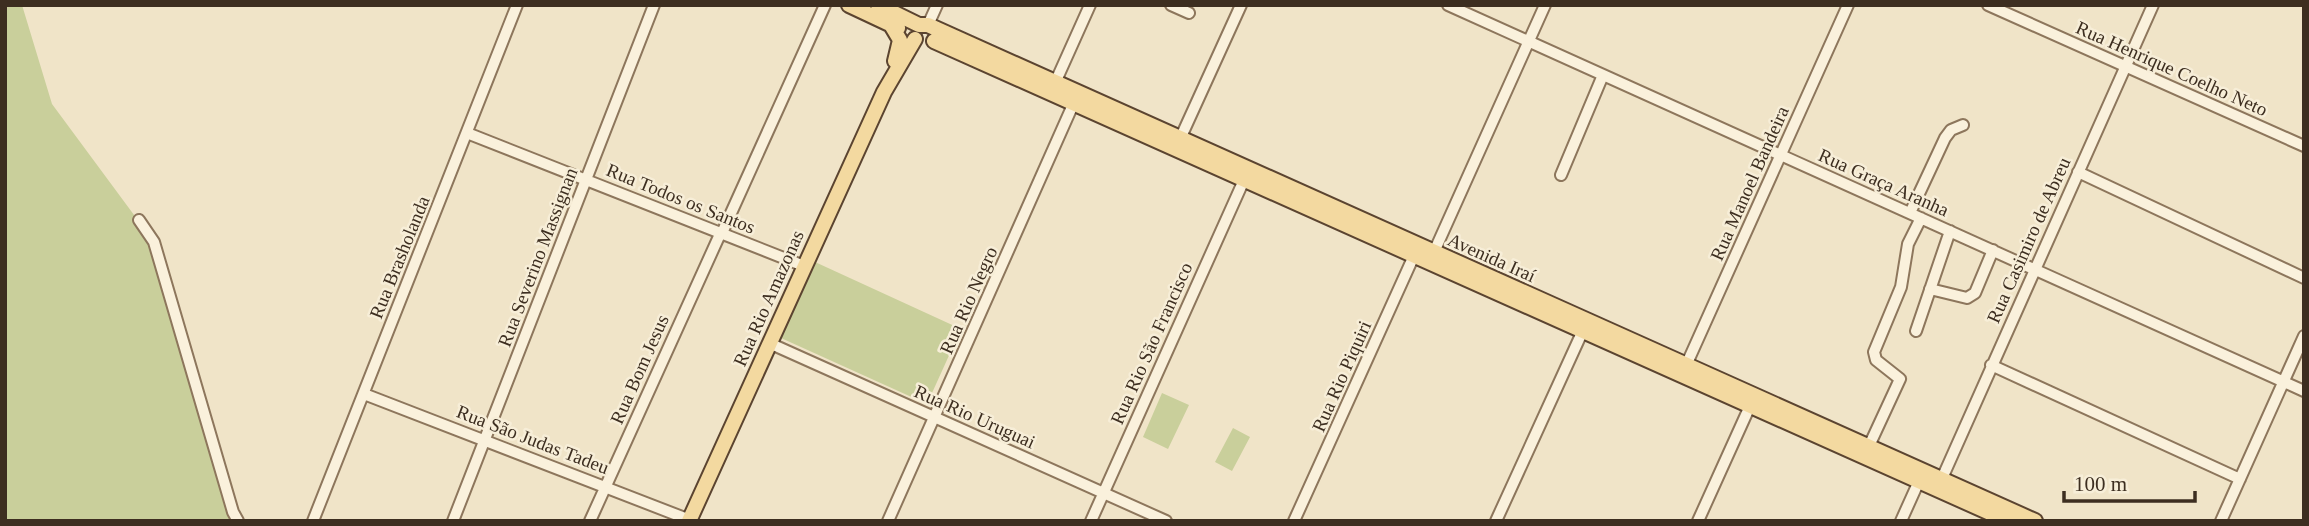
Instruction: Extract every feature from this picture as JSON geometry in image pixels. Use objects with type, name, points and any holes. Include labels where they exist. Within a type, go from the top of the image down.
[{"type":"main road","name":"Avenida Iraí","points":[[849,5],[891,24],[1055,83],[1076,99],[1244,180],[1267,184]]},
{"type":"main road","name":"Avenida Iraí","points":[[878,5],[924,34],[1076,99],[1180,139],[1267,184],[1683,370],[1869,446],[2008,521]]},
{"type":"main road","points":[[884,92],[899,50],[900,40],[891,24]]},
{"type":"main road","name":"Rua Rio Amazonas","points":[[690,520],[884,92],[924,34]]},
{"type":"main road","name":"Avenida Iraí","points":[[1417,251],[1434,252],[1561,315]]},
{"type":"main road","name":"Avenida Iraí","points":[[1710,382],[1750,406],[1919,481],[1939,484],[2035,521]]},
{"type":"street","name":"Rua Brasholanda","points":[[313,521],[517,5]]},
{"type":"street","name":"Rua Severino Massignan","points":[[453,521],[654,5]]},
{"type":"street","name":"Rua Bom Jesus","points":[[590,521],[825,5]]},
{"type":"street","points":[[924,34],[937,5]]},
{"type":"street","points":[[1055,83],[1090,5]]},
{"type":"street","points":[[1171,5],[1189,13]]},
{"type":"street","points":[[1180,139],[1241,5]]},
{"type":"street","name":"Rua Graça Aranha","points":[[1448,5],[1950,231],[1965,233],[1993,250],[2304,391]]},
{"type":"street","points":[[1434,252],[1545,5]]},
{"type":"street","name":"Rua Manoel Bandeira","points":[[1683,370],[1848,5]]},
{"type":"street","name":"Rua Henrique Coelho Neto","points":[[1988,5],[2304,146]]},
{"type":"street","name":"Rua Casimiro de Abreu","points":[[1939,484],[2153,5]]},
{"type":"street","points":[[1561,175],[1603,75]]},
{"type":"street","name":"Rua Rio Negro","points":[[888,521],[1076,99]]},
{"type":"street","points":[[1869,446],[1900,379],[1876,360],[1874,352],[1901,287],[1915,215],[1945,138],[1951,130],[1963,125]]},
{"type":"street","name":"Rua Todos os Santos","points":[[467,133],[804,266]]},
{"type":"street","points":[[2078,172],[2304,278]]},
{"type":"street","name":"Rua Rio São Francisco","points":[[1091,521],[1244,180]]},
{"type":"street","points":[[139,220],[154,242],[210,437],[238,521]]},
{"type":"street","points":[[1916,331],[1950,231]]},
{"type":"street","points":[[1930,289],[1967,298],[1975,293],[1993,250]]},
{"type":"street","name":"Rua Rio Piquiri","points":[[1294,521],[1417,251]]},
{"type":"street","points":[[1496,521],[1585,326]]},
{"type":"street","points":[[2221,521],[2304,336]]},
{"type":"street","name":"Rua Rio Uruguai","points":[[769,343],[1166,521]]},
{"type":"street","points":[[1992,365],[2240,479]]},
{"type":"street","name":"Rua São Judas Tadeu","points":[[364,394],[690,520]]},
{"type":"street","points":[[1698,521],[1750,406]]},
{"type":"street","points":[[1901,521],[1919,481]]},
{"type":"green space","points":[[5,5],[22,5],[52,104],[154,242],[238,521],[5,521]]},
{"type":"green space","points":[[815,262],[961,329],[927,404],[781,338]]},
{"type":"green space","points":[[1162,393],[1189,405],[1168,449],[1143,437]]},
{"type":"green space","points":[[1233,428],[1250,437],[1232,471],[1215,462]]}]
